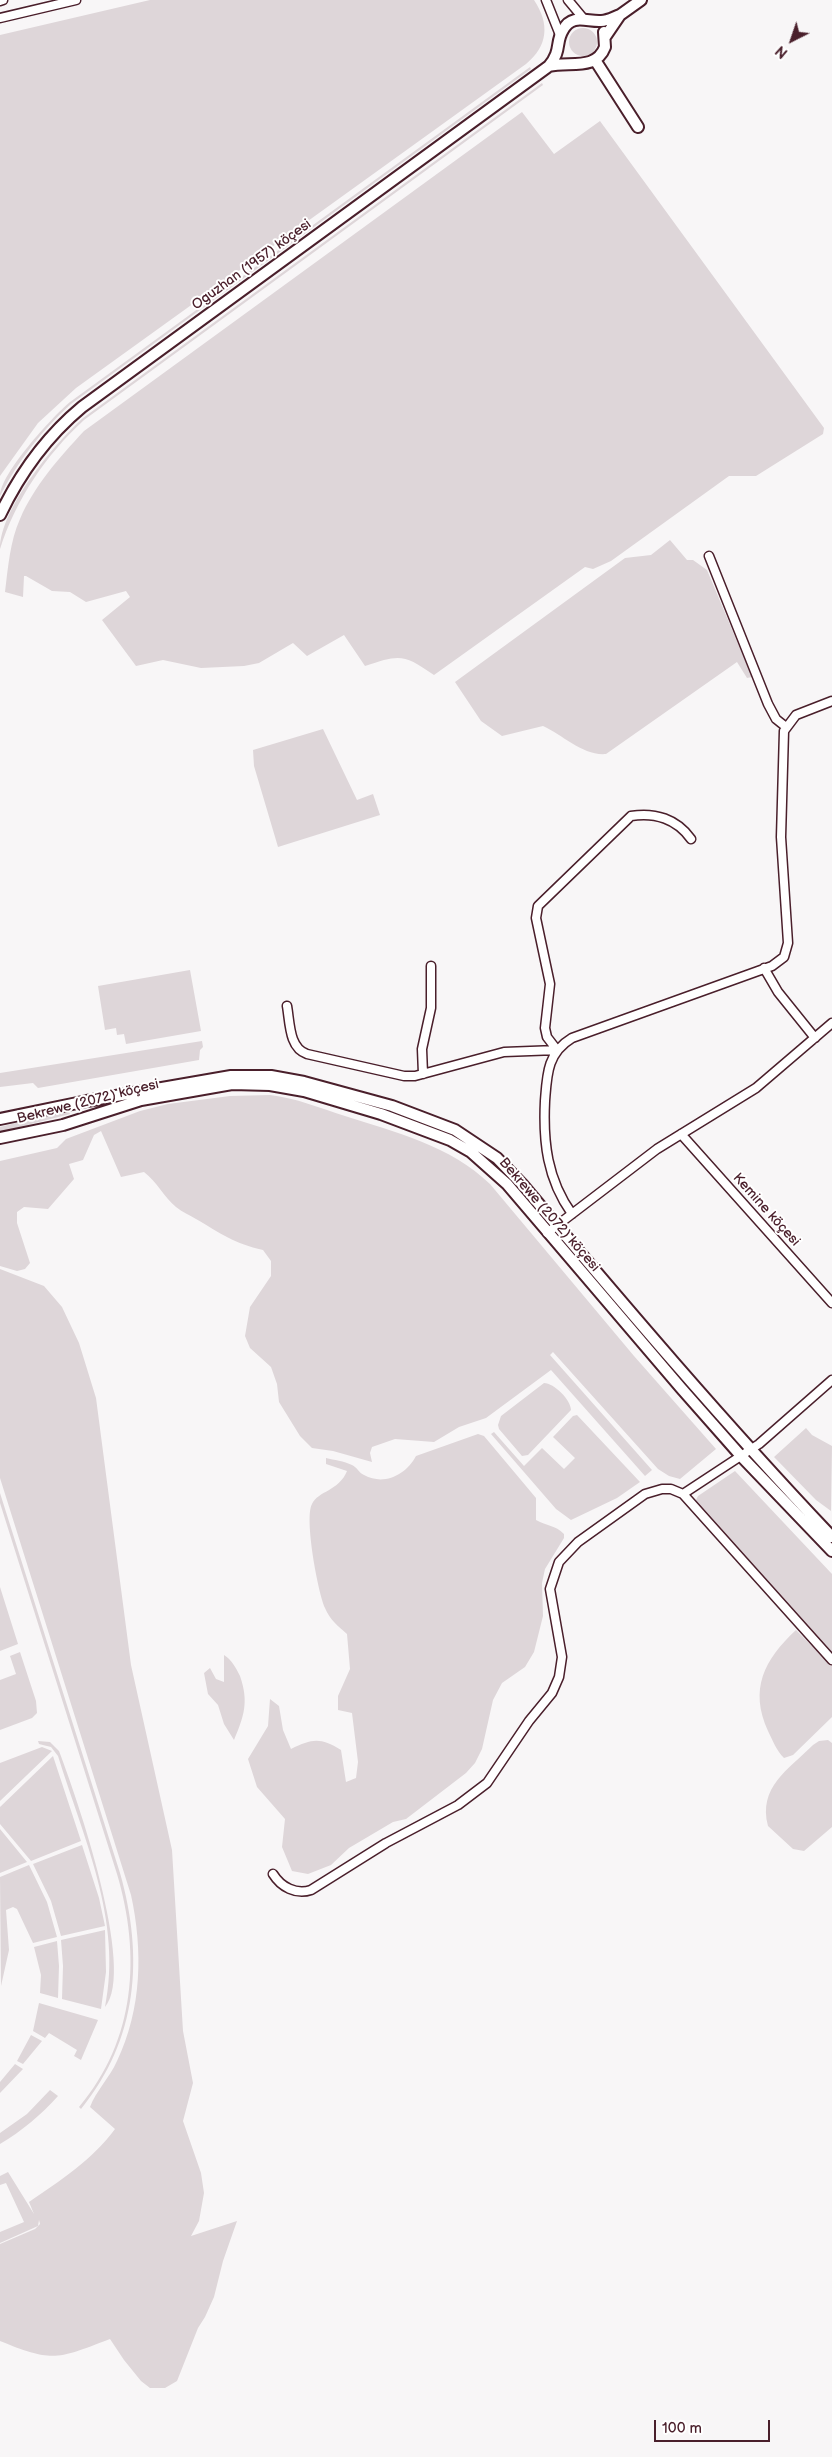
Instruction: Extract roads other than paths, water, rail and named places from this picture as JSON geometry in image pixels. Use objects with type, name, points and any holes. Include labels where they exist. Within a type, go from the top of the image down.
[{"type":"main road","name":"Oguzhan (1957) köçesi","points":[[0,516],[16,484],[38,452],[55,432],[82,407],[549,66],[557,55],[560,40],[569,23],[588,20],[604,21],[620,15],[641,0]]},
{"type":"main road","name":"Oguzhan (1957) köçesi","points":[[549,66],[595,60],[603,52],[605,37],[620,15]]},
{"type":"main road","points":[[588,20],[601,28],[605,37]]},
{"type":"main road","points":[[560,40],[568,58],[577,63]]},
{"type":"main road","points":[[595,60],[638,127]]},
{"type":"main road","name":"Bekrewe (2072) köçesi","points":[[0,1119],[87,1101],[231,1076],[271,1076],[304,1082],[392,1106],[454,1130],[497,1158],[557,1226],[746,1454],[832,1537]]},
{"type":"main road","name":"Bekrewe (2072) köçesi","points":[[0,1138],[64,1124],[141,1100],[232,1084],[270,1085],[304,1091],[381,1114],[450,1140],[471,1152],[496,1173],[547,1233],[832,1551]]},
{"type":"street","points":[[0,18],[76,0]]},
{"type":"street","points":[[546,0],[560,40]]},
{"type":"street","points":[[568,0],[588,20]]},
{"type":"street","points":[[709,556],[768,704],[776,719],[786,727]]},
{"type":"street","points":[[572,1214],[555,1182],[545,1146],[548,1069],[556,1050],[567,1041],[579,1035],[782,960],[786,954],[788,943],[780,837],[786,727],[800,713],[832,702]]},
{"type":"street","points":[[556,1050],[547,1037],[545,1028],[550,984],[536,918],[538,906],[631,816],[655,816],[675,822],[691,839]]},
{"type":"street","points":[[423,1074],[422,1049],[431,1008],[431,966]]},
{"type":"street","points":[[764,968],[778,992],[815,1038]]},
{"type":"street","points":[[287,1006],[294,1045],[302,1052],[384,1073],[404,1076],[423,1074],[504,1052],[556,1050]]},
{"type":"street","points":[[547,1233],[657,1149],[756,1088],[832,1023]]},
{"type":"street","name":"Kemine köçesi","points":[[681,1134],[832,1302]]},
{"type":"street","points":[[683,1494],[746,1454],[832,1380]]},
{"type":"street","points":[[273,1874],[287,1888],[301,1892],[311,1890],[379,1847],[458,1805],[480,1790],[496,1773],[522,1732],[552,1693],[559,1677],[562,1657],[550,1589],[559,1562],[578,1542],[645,1494],[662,1489],[680,1491],[832,1660]]}]
